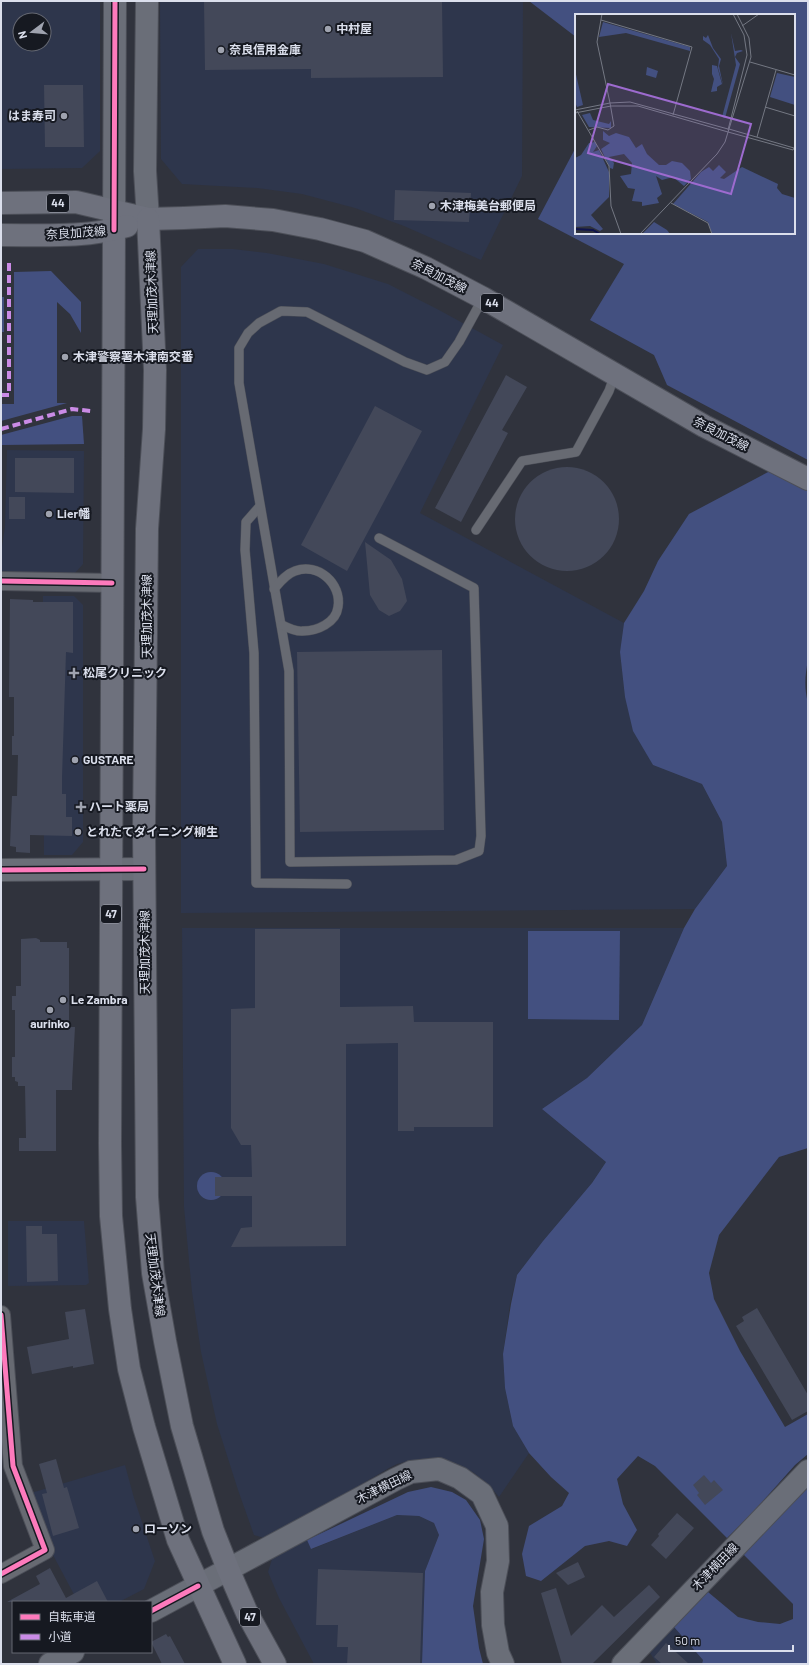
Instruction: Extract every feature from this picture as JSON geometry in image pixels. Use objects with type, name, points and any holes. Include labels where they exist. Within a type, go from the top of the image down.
[{"type":"main road","points":[[114,1],[114,221]]},
{"type":"main road","points":[[147,1],[145,171],[148,219]]},
{"type":"main road","name":"奈良加茂線","points":[[1,203],[76,202],[114,221]]},
{"type":"main road","name":"奈良加茂線","points":[[1,235],[76,235],[114,221],[226,216],[273,220],[320,229],[369,242],[426,268],[483,298],[704,426],[808,479]]},
{"type":"main road","name":"天理加茂木津線","points":[[148,219],[154,370],[154,429],[147,529],[144,869],[147,1197],[153,1273],[166,1349],[182,1426],[213,1530],[247,1613],[275,1664]]},
{"type":"main road","name":"47","points":[[114,221],[110,869],[111,1216],[120,1309],[129,1369],[144,1427],[178,1540],[235,1664]]},
{"type":"main road","points":[[1,870],[144,869]]},
{"type":"main road","name":"木津横田線","points":[[152,1610],[396,1479],[411,1472],[439,1469],[460,1478],[482,1494],[497,1526],[498,1561],[492,1592],[493,1625],[498,1653],[503,1664]]},
{"type":"main road","name":"木津横田線","points":[[623,1664],[808,1471]]},
{"type":"main road","points":[[50,1664],[71,1653]]},
{"type":"street","points":[[1,581],[112,583]]},
{"type":"street","points":[[1,1315],[12,1466],[45,1550],[1,1574]]},
{"type":"lane","points":[[379,538],[474,588],[481,836],[479,851],[456,860],[290,862],[289,671],[239,383],[239,348],[248,333],[259,323],[281,311],[307,312],[405,362],[427,370],[445,362],[459,342],[483,298]]},
{"type":"lane","points":[[476,530],[522,461],[576,452],[608,391],[615,374]]},
{"type":"lane","points":[[260,506],[246,522],[245,550],[254,653],[256,883],[348,884]]},
{"type":"lane","points":[[274,589],[289,574],[296,570],[306,568],[317,570],[327,577],[334,586],[337,596],[338,607],[329,623],[317,629],[302,632],[282,626]]},
{"type":"shaded area","points":[[1,1],[100,1],[100,151],[82,168],[1,169]]},
{"type":"shaded area","points":[[160,1],[523,1],[522,176],[481,260],[404,226],[355,208],[302,194],[257,188],[182,184],[161,159]]},
{"type":"shaded area","points":[[529,1],[808,1],[808,460],[667,385],[654,355],[590,320],[624,264],[538,219],[575,149],[575,234],[795,234],[795,14],[575,14],[575,36]]},
{"type":"shaded area","points":[[198,249],[233,249],[267,253],[324,264],[388,284],[503,345],[420,513],[624,623],[620,652],[625,697],[653,765],[702,784],[722,822],[727,866],[695,909],[181,913],[181,267]]},
{"type":"shaded area","points":[[51,271],[81,302],[81,333],[70,314],[57,302],[57,403],[67,403],[1,421],[1,404],[14,404],[14,272]]},
{"type":"shaded area","points":[[1,297],[4,297],[4,332],[1,332]]},
{"type":"shaded area","points":[[72,416],[82,416],[84,444],[2,445],[1,435]]},
{"type":"shaded area","points":[[7,450],[84,451],[83,564],[75,573],[1,572],[1,553],[5,527]]},
{"type":"shaded area","points":[[770,471],[808,491],[808,660],[805,682],[808,703],[808,1148],[779,1157],[719,1235],[709,1273],[714,1299],[740,1351],[785,1427],[808,1414],[808,1454],[795,1465],[754,1511],[727,1538],[655,1466],[638,1456],[617,1479],[623,1504],[637,1530],[627,1546],[609,1541],[585,1546],[541,1581],[526,1576],[522,1554],[529,1526],[562,1506],[569,1493],[551,1477],[529,1453],[513,1426],[505,1388],[503,1354],[517,1275],[543,1241],[592,1183],[606,1162],[542,1109],[587,1078],[642,1025],[684,928],[695,909],[727,866],[722,822],[702,784],[653,765],[633,731],[625,697],[620,652],[624,623],[644,591],[658,561],[689,514]]},
{"type":"shaded area","points":[[43,596],[74,596],[83,605],[83,842],[72,855],[44,855]]},
{"type":"shaded area","points":[[182,928],[684,928],[642,1025],[587,1078],[542,1109],[606,1162],[592,1183],[543,1241],[517,1275],[510,1304],[503,1354],[505,1388],[513,1426],[529,1453],[499,1497],[489,1485],[474,1473],[460,1465],[432,1459],[409,1461],[389,1468],[332,1502],[264,1538],[254,1535],[217,1424],[201,1352],[192,1292],[184,1207]]},
{"type":"shaded area","points":[[528,931],[620,931],[619,1020],[528,1019]]},
{"type":"shaded area","points":[[211,1172],[221,1176],[225,1186],[221,1196],[211,1200],[201,1196],[197,1186],[201,1176]]},
{"type":"shaded area","points":[[8,1221],[84,1221],[89,1283],[86,1285],[8,1286]]},
{"type":"shaded area","points":[[125,1465],[134,1498],[155,1561],[144,1589],[121,1601],[77,1601],[53,1555],[31,1493]]},
{"type":"shaded area","points":[[808,1485],[808,1664],[702,1664],[703,1660],[674,1627],[708,1592],[738,1617],[758,1622],[780,1624],[793,1619],[793,1604],[743,1554]]},
{"type":"shaded area","points":[[431,1487],[452,1492],[466,1500],[480,1520],[484,1539],[473,1606],[479,1648],[483,1664],[422,1664],[425,1571],[439,1535],[434,1523],[419,1516],[397,1515],[311,1549],[307,1540],[408,1492]]},
{"type":"shaded area","points":[[397,1515],[419,1516],[434,1523],[439,1535],[425,1571],[422,1664],[314,1664],[279,1598],[268,1572],[272,1559],[307,1540],[312,1549]]},
{"type":"shaded area","points":[[674,1627],[703,1660],[702,1664],[654,1664],[656,1662],[650,1653]]},
{"type":"building","points":[[204,1],[442,1],[443,77],[311,78],[311,69],[205,70]]},
{"type":"building","name":"はま寿司","points":[[44,85],[83,85],[84,147],[45,147]]},
{"type":"building","points":[[395,190],[471,193],[469,222],[394,220]]},
{"type":"building","points":[[506,375],[527,387],[502,430],[508,433],[461,522],[435,508]]},
{"type":"building","points":[[375,406],[422,431],[347,571],[301,545]]},
{"type":"building","points":[[15,458],[74,458],[74,493],[15,492]]},
{"type":"building","points":[[567,467],[587,471],[596,475],[604,482],[611,490],[615,499],[619,519],[615,539],[611,548],[604,556],[596,563],[587,567],[567,571],[547,567],[538,563],[530,556],[523,548],[519,539],[515,519],[519,499],[523,490],[530,482],[538,475],[547,471]]},
{"type":"building","points":[[9,497],[25,497],[25,519],[9,519]]},
{"type":"building","points":[[365,542],[391,560],[402,579],[407,601],[400,611],[389,616],[379,610],[370,595]]},
{"type":"building","points":[[10,599],[33,600],[33,602],[73,602],[73,653],[66,652],[62,778],[62,794],[66,794],[66,817],[72,817],[72,836],[30,835],[30,853],[16,852],[16,847],[10,846],[12,796],[17,796],[18,755],[12,755],[12,736],[14,736],[14,697],[9,697]]},
{"type":"building","points":[[442,650],[444,830],[300,832],[297,652]]},
{"type":"building","points":[[255,929],[340,929],[340,1007],[413,1006],[414,1022],[493,1022],[493,1127],[414,1127],[414,1131],[398,1131],[398,1043],[346,1044],[346,1246],[231,1247],[241,1228],[252,1227],[252,1196],[215,1196],[215,1177],[252,1177],[251,1145],[241,1145],[231,1128],[231,1009],[255,1008]]},
{"type":"building","points":[[36,938],[40,940],[40,942],[67,942],[67,948],[69,948],[69,1027],[75,1027],[72,1090],[56,1090],[56,1151],[19,1151],[19,1138],[26,1138],[25,1086],[18,1086],[18,1082],[15,1081],[15,1077],[12,1077],[12,1057],[15,1057],[15,1010],[12,1010],[12,996],[16,996],[16,986],[21,986],[21,939]]},
{"type":"building","points":[[26,1226],[42,1226],[42,1234],[57,1234],[58,1281],[27,1282]]},
{"type":"building","points":[[757,1308],[808,1395],[808,1411],[792,1420],[736,1326],[744,1321],[742,1317]]},
{"type":"building","points":[[85,1309],[94,1364],[73,1368],[73,1366],[32,1374],[27,1347],[69,1339],[65,1312]]},
{"type":"building","points":[[56,1459],[64,1488],[67,1487],[79,1528],[53,1536],[42,1494],[47,1493],[39,1464]]},
{"type":"building","points":[[704,1475],[711,1483],[714,1480],[723,1490],[705,1505],[697,1495],[699,1493],[693,1485]]},
{"type":"building","points":[[677,1513],[694,1528],[666,1559],[651,1545],[659,1536],[658,1534]]},
{"type":"building","points":[[578,1562],[585,1577],[568,1585],[556,1573]]},
{"type":"building","points":[[50,1568],[66,1598],[97,1581],[107,1601],[7,1602],[40,1584],[36,1576]]},
{"type":"building","points":[[318,1569],[423,1573],[420,1664],[347,1664],[348,1647],[337,1647],[338,1625],[316,1625]]},
{"type":"building","points":[[649,1585],[660,1597],[592,1664],[562,1664],[541,1593],[556,1588],[571,1636],[602,1605],[614,1617]]},
{"type":"building","points":[[166,1634],[168,1637],[170,1636],[185,1664],[162,1664],[152,1641]]},
{"type":"building","points":[[666,1643],[689,1664],[662,1664],[654,1657]]},
{"type":"marked path","points":[[1,395],[9,395],[9,261]]},
{"type":"marked path","points":[[1,429],[72,409],[91,411]]},
{"type":"cycle path","points":[[114,230],[115,1]]},
{"type":"cycle path","points":[[1,581],[112,583]]},
{"type":"cycle path","points":[[1,870],[144,869]]},
{"type":"cycle path","points":[[1,1315],[13,1466],[45,1550],[1,1574]]},
{"type":"cycle path","points":[[152,1610],[198,1586]]},
{"type":"place","name":"中村屋","points":[[328,29]]},
{"type":"place","name":"奈良信用金庫","points":[[221,50]]},
{"type":"place","name":"はま寿司","points":[[64,116]]},
{"type":"place","name":"木津梅美台郵便局","points":[[432,206]]},
{"type":"place","name":"木津警察署木津南交番","points":[[65,357]]},
{"type":"place","name":"Lier幡","points":[[49,514]]},
{"type":"place","name":"松尾クリニック","points":[[74,673]]},
{"type":"place","name":"GUSTARE","points":[[75,760]]},
{"type":"place","name":"ハート薬局","points":[[81,807]]},
{"type":"place","name":"とれたてダイニング柳生","points":[[78,832]]},
{"type":"place","name":"Le Zambra","points":[[63,1000]]},
{"type":"place","name":"aurinko","points":[[50,1010]]},
{"type":"place","name":"ローソン","points":[[136,1529]]}]
